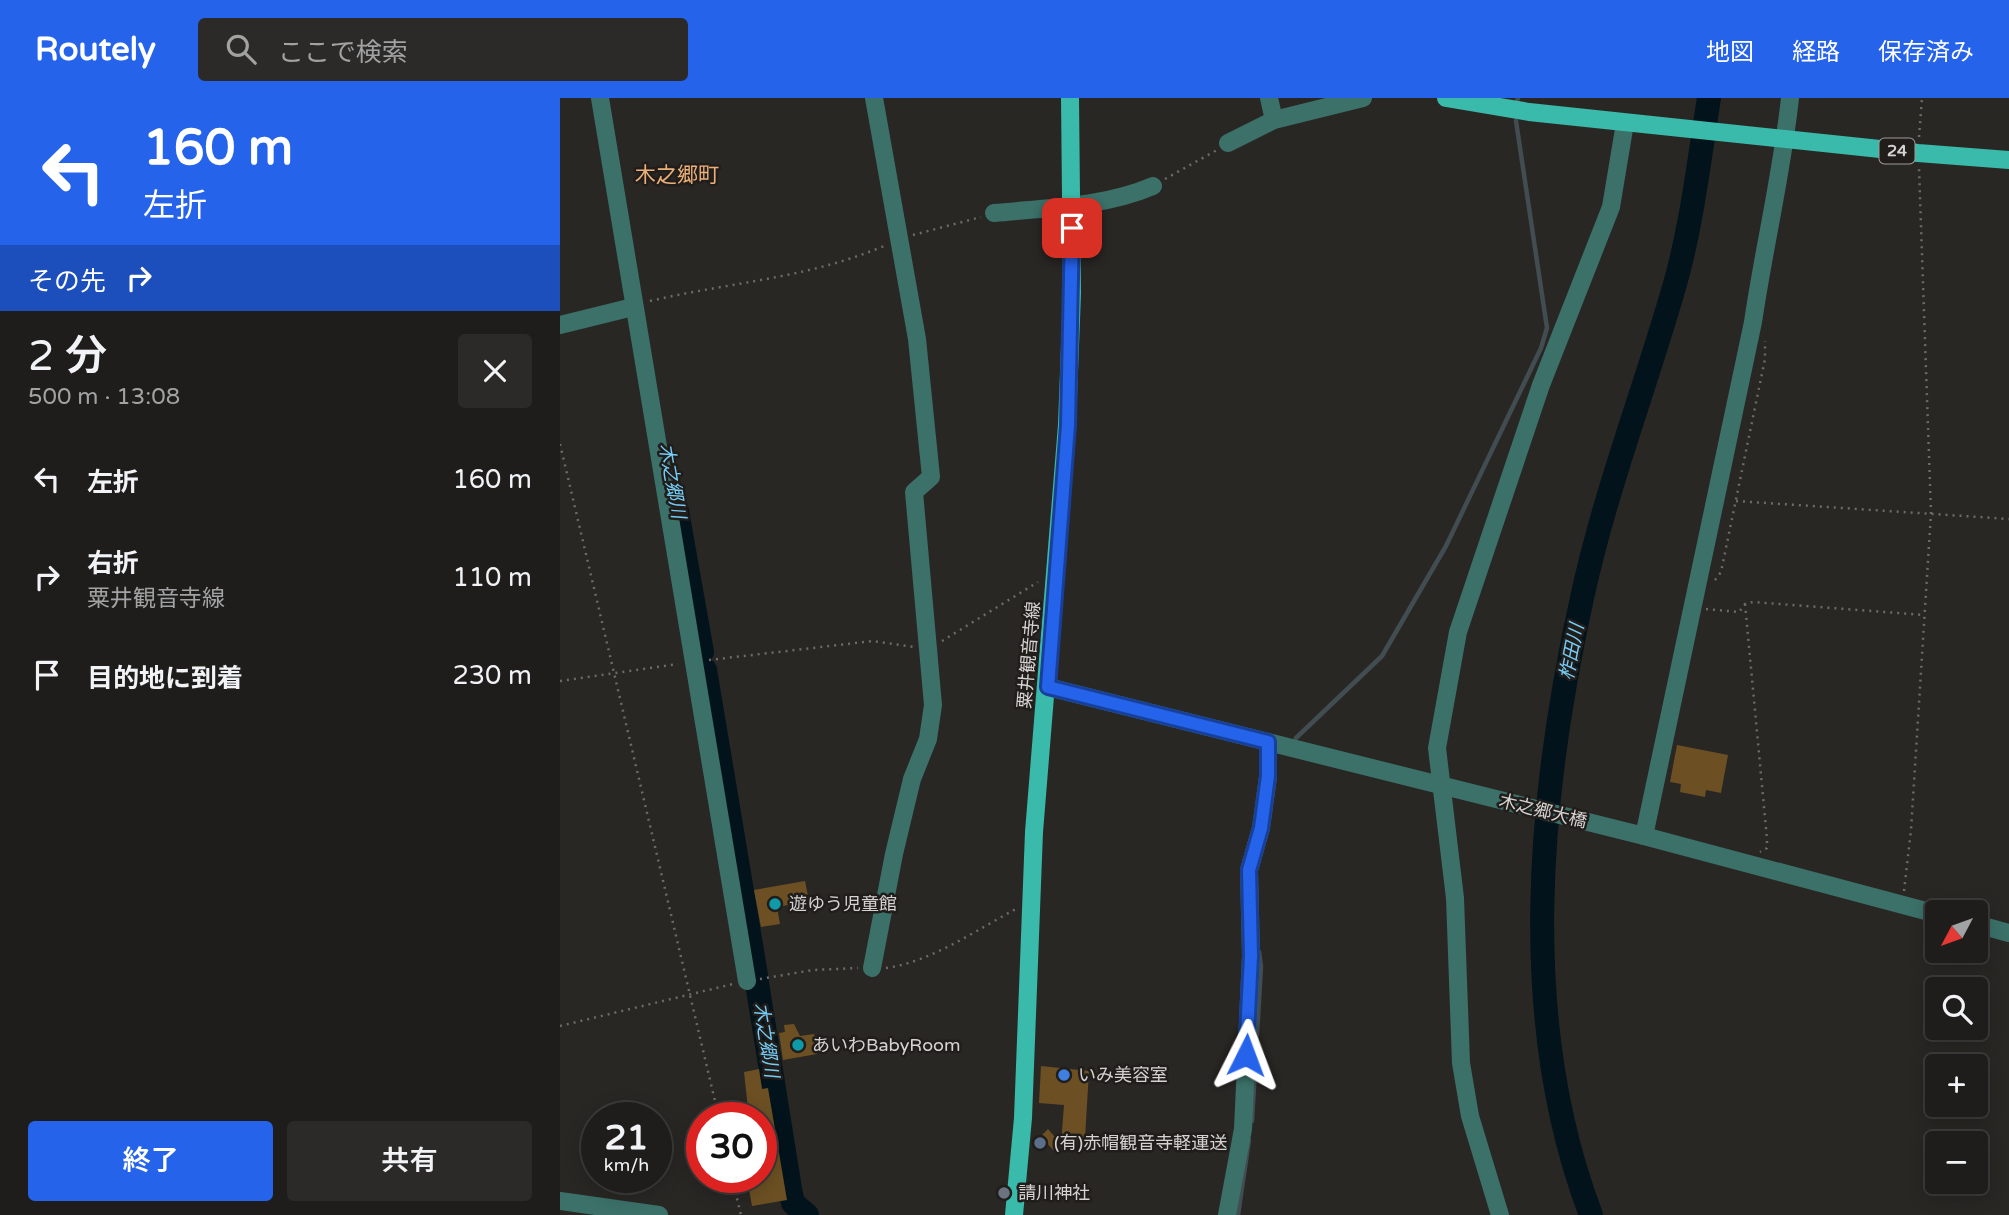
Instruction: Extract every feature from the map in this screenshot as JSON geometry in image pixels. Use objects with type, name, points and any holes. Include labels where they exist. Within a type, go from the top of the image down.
[{"type":"main road","name":"粟井観音寺線","points":[[1014,1215],[1023,1118],[1031,901],[1040,758],[1058,571],[1070,379],[1070,98]]},
{"type":"main road","name":"24","points":[[1446,98],[1476,106],[1625,123],[2009,160]]},
{"type":"street","points":[[600,98],[747,981]]},
{"type":"street","points":[[872,968],[912,779],[928,739],[933,705],[914,492],[931,477],[917,339],[874,98]]},
{"type":"street","points":[[1269,98],[1275,120]]},
{"type":"street","points":[[1228,143],[1275,120],[1363,98]]},
{"type":"street","points":[[1644,836],[1753,322],[1791,98]]},
{"type":"street","points":[[1791,98],[1794,123],[1798,130],[1873,148]]},
{"type":"street","points":[[1500,1215],[1470,1116],[1461,1063],[1455,898],[1437,748],[1458,632],[1541,385],[1611,207],[1625,123]]},
{"type":"street","points":[[1786,139],[1820,150],[1918,153]]},
{"type":"street","points":[[994,213],[1072,206],[1138,192],[1153,186]]},
{"type":"street","points":[[560,325],[634,307]]},
{"type":"street","name":"木之郷大橋","points":[[1048,687],[1644,836],[1925,911]]},
{"type":"street","points":[[1227,1215],[1243,1129],[1251,956],[1249,870],[1261,828],[1268,776],[1268,742]]},
{"type":"street","points":[[1988,927],[2009,933]]},
{"type":"street","points":[[560,1201],[659,1215]]},
{"type":"path","points":[[1902,904],[1911,830],[1931,513],[1918,153],[1922,98]]},
{"type":"path","points":[[1153,186],[1228,143]]},
{"type":"path","points":[[634,307],[716,285],[751,284],[809,272],[899,239],[994,213]]},
{"type":"path","points":[[560,444],[715,1102]]},
{"type":"path","points":[[1735,501],[2009,519]]},
{"type":"path","points":[[560,681],[873,641],[930,650],[1058,571]]},
{"type":"path","points":[[1692,611],[1703,609],[1739,612],[1745,604],[1753,602],[1924,615]]},
{"type":"path","points":[[1745,604],[1767,839],[1766,848],[1757,854]]},
{"type":"path","points":[[560,1026],[747,981],[813,970],[903,965],[1031,901]]},
{"type":"path","points":[[736,1193],[741,1215]]},
{"type":"building","points":[[1677,745],[1728,755],[1721,793],[1706,790],[1705,797],[1680,792],[1681,784],[1670,782]]},
{"type":"building","name":"遊ゆう児童館","points":[[805,881],[809,901],[777,907],[780,924],[761,927],[754,890]]},
{"type":"building","name":"あいわBabyRoom","points":[[794,1024],[800,1036],[814,1034],[817,1054],[783,1060],[779,1033],[785,1032],[784,1025]]},
{"type":"building","points":[[1041,1066],[1089,1071],[1085,1138],[1053,1150],[1041,1136],[1048,1129],[1061,1144],[1064,1105],[1039,1103]]},
{"type":"building","points":[[759,1069],[762,1089],[768,1088],[770,1102],[747,1102],[744,1072]]},
{"type":"building","points":[[777,1141],[787,1200],[752,1206],[750,1193],[777,1193]]},
{"type":"waterway","name":"柞田川","points":[[1591,1215],[1568,1141],[1552,1065],[1544,987],[1542,908],[1554,751],[1591,558],[1681,261],[1695,192],[1709,98]]},
{"type":"waterway","points":[[1296,738],[1382,656],[1446,546],[1541,348],[1547,328],[1516,121]]},
{"type":"waterway","name":"木之郷川","points":[[677,511],[702,652]]},
{"type":"waterway","name":"木之郷川","points":[[705,670],[756,975]]},
{"type":"waterway","points":[[1252,1121],[1261,966],[1259,952]]},
{"type":"waterway","name":"木之郷川","points":[[757,983],[793,1203],[807,1215]]},
{"type":"waterway","points":[[1238,1215],[1249,1140]]},
{"type":"place","name":"遊ゆう児童館","points":[[775,904]]},
{"type":"place","name":"あいわBabyRoom","points":[[798,1045]]},
{"type":"place","name":"いみ美容室","points":[[1064,1075]]},
{"type":"place","name":"(有)赤帽観音寺軽運送","points":[[1040,1143]]},
{"type":"place","name":"請川神社","points":[[1004,1193]]},
{"type":"district","name":"木之郷町","points":[[677,175]]},
{"type":"route","points":[[1072,228],[1068,425],[1048,687],[1268,742],[1268,776],[1261,828],[1249,870],[1251,956],[1246,1055]]}]
